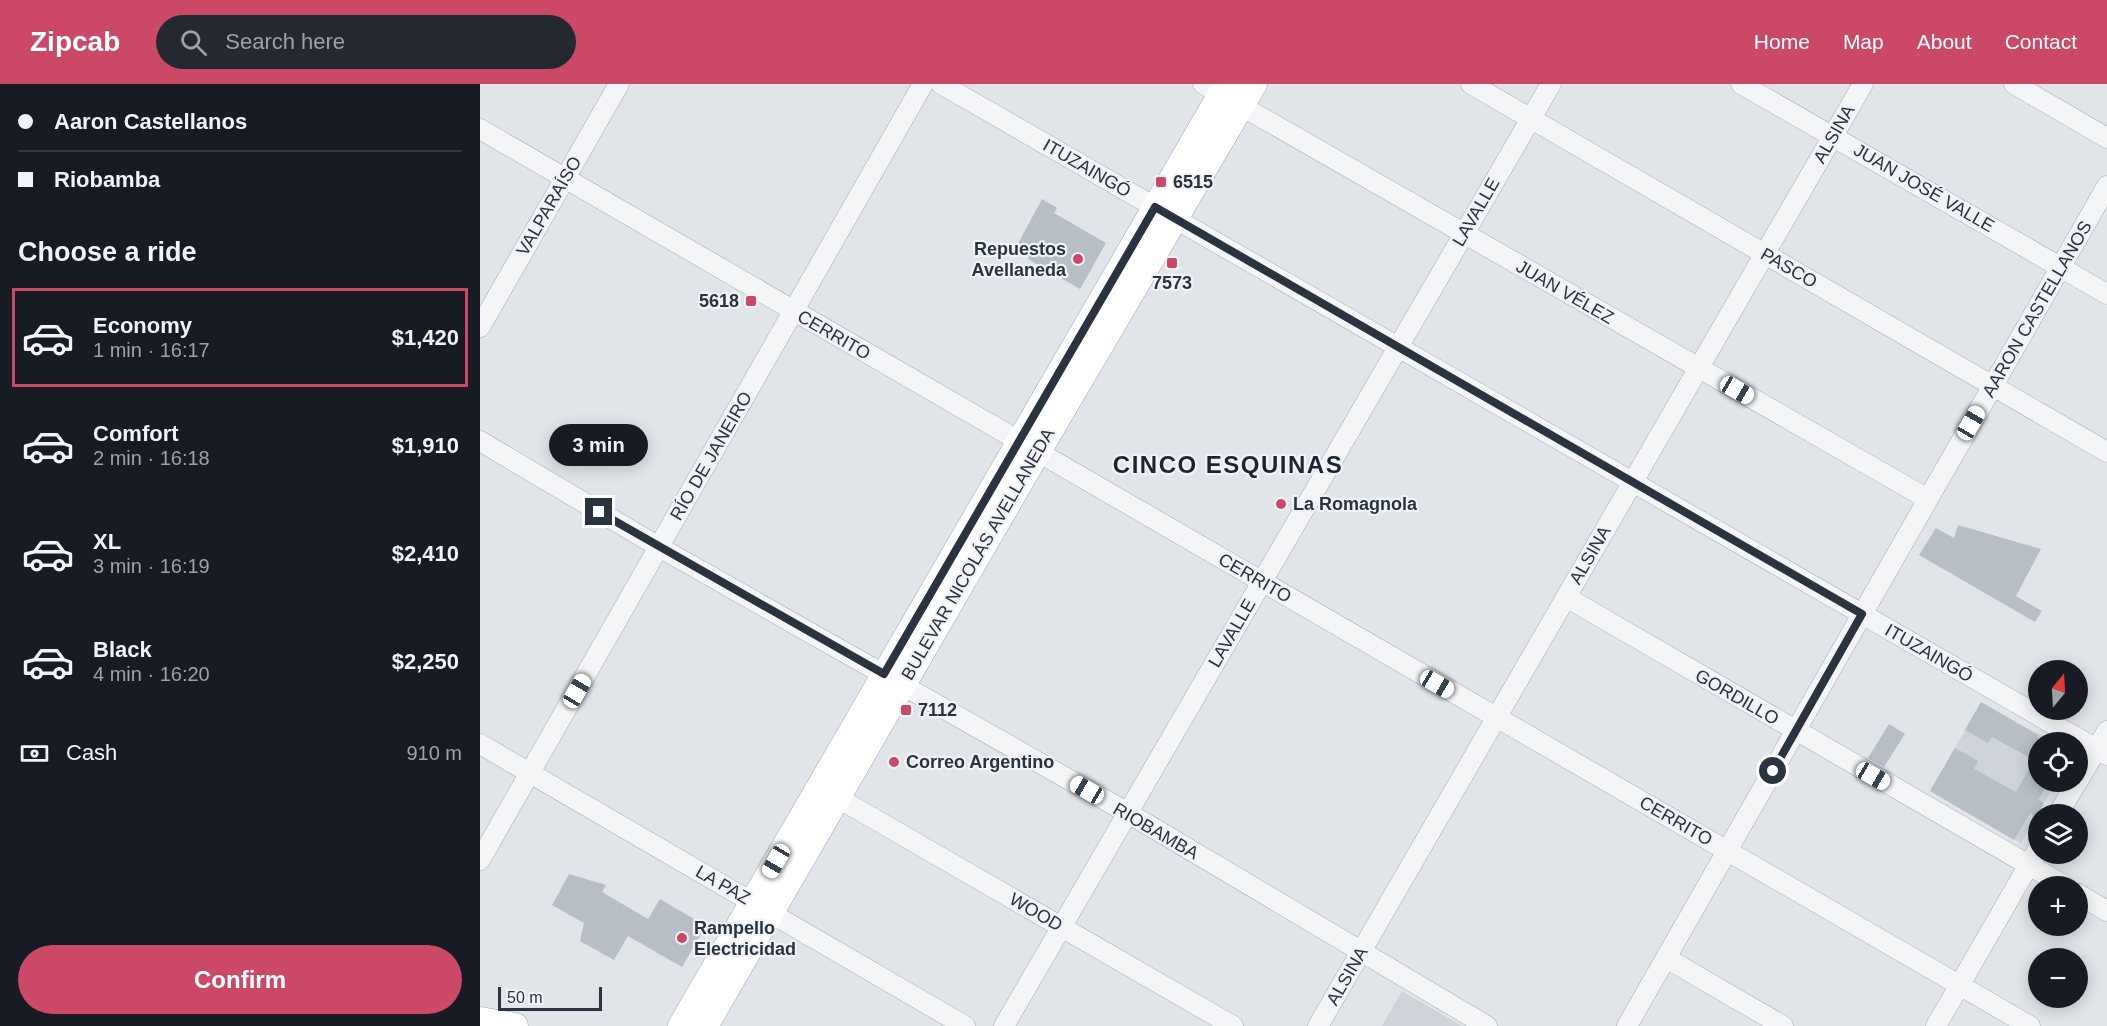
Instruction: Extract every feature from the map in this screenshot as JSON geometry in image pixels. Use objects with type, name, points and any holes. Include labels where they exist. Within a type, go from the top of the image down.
[{"type":"main road","name":"BULEVAR NICOLÁS AVELLANEDA","points":[[705,1026],[762,908],[1165,213],[1223,92],[1254,84]]},
{"type":"main road","name":"BULEVAR NICOLÁS AVELLANEDA","points":[[681,1026],[838,798],[893,680]]},
{"type":"main road","points":[[480,1020],[514,1026]]},
{"type":"street","name":"VALPARAÍSO","points":[[480,327],[619,84]]},
{"type":"street","name":"RÍO DE JANEIRO","points":[[480,860],[923,84]]},
{"type":"street","name":"ITUZAINGÓ","points":[[941,84],[2102,752]]},
{"type":"street","name":"PASCO","points":[[1471,84],[2107,452]]},
{"type":"street","name":"LAVALLE","points":[[1004,1026],[1551,84]]},
{"type":"street","name":"JUAN JOSÉ VALLE","points":[[1741,84],[2107,294]]},
{"type":"street","name":"ALSINA","points":[[1318,1026],[1863,84]]},
{"type":"street","points":[[2014,84],[2107,138]]},
{"type":"street","name":"JUAN VÉLEZ","points":[[1223,92],[1464,234],[1928,499]]},
{"type":"street","name":"CERRITO","points":[[480,129],[2030,1026]]},
{"type":"street","name":"AARON CASTELLANOS","points":[[1627,1026],[2107,186]]},
{"type":"street","name":"RIOBAMBA","points":[[480,441],[659,547],[1128,813],[1487,1026]]},
{"type":"street","name":"GORDILLO","points":[[1566,597],[1796,731],[2028,854]]},
{"type":"street","points":[[2088,768],[2102,752],[2107,730]]},
{"type":"street","name":"LA PAZ","points":[[480,744],[965,1026]]},
{"type":"street","name":"WOOD","points":[[838,798],[1233,1026]]},
{"type":"street","points":[[1935,1026],[2030,864]]},
{"type":"street","name":"GORDILLO","points":[[2041,864],[2054,876]]},
{"type":"street","points":[[2088,900],[2107,911]]},
{"type":"street","points":[[1666,958],[1783,1026]]},
{"type":"shaded area","points":[[1981,702],[2034,732],[2028,732],[2028,792],[2050,792],[2043,804],[2028,804],[2028,831],[2021,843],[1930,791]]},
{"type":"shaded area","points":[[1402,991],[1462,1026],[1382,1026]]},
{"type":"building","points":[[1042,199],[1057,208],[1054,213],[1106,243],[1080,289],[1028,259],[1029,256],[1014,251]]},
{"type":"building","points":[[1958,525],[2041,549],[2016,596],[2042,611],[2035,622],[1919,555],[1936,528],[1954,538]]},
{"type":"building","points":[[1981,702],[2033,732],[2028,732],[2028,757],[1992,737],[1988,743],[1965,730]]},
{"type":"building","points":[[1889,724],[1905,734],[1884,767],[1868,758]]},
{"type":"building","points":[[1955,748],[1978,761],[1974,769],[2016,792],[2028,771],[2028,792],[2043,792],[2038,800],[2044,803],[2028,804],[2028,816],[2014,840],[1930,791]]},
{"type":"building","points":[[569,874],[606,885],[602,892],[648,919],[660,899],[706,926],[682,967],[628,936],[614,960],[580,941],[584,923],[552,905]]},
{"type":"place","name":"6515","points":[[1161,182]]},
{"type":"place","name":"Repuestos Avellaneda","points":[[1078,259]]},
{"type":"place","name":"7573","points":[[1172,263]]},
{"type":"place","name":"5618","points":[[751,301]]},
{"type":"place","name":"La Romagnola","points":[[1281,504]]},
{"type":"place","name":"7112","points":[[906,710]]},
{"type":"place","name":"Correo Argentino","points":[[894,762]]},
{"type":"place","name":"Rampello Electricidad","points":[[682,938]]},
{"type":"district","name":"CINCO ESQUINAS","points":[[1228,464]]},
{"type":"route","points":[[599,512],[884,674],[1155,207],[1862,614],[1773,771]]}]
